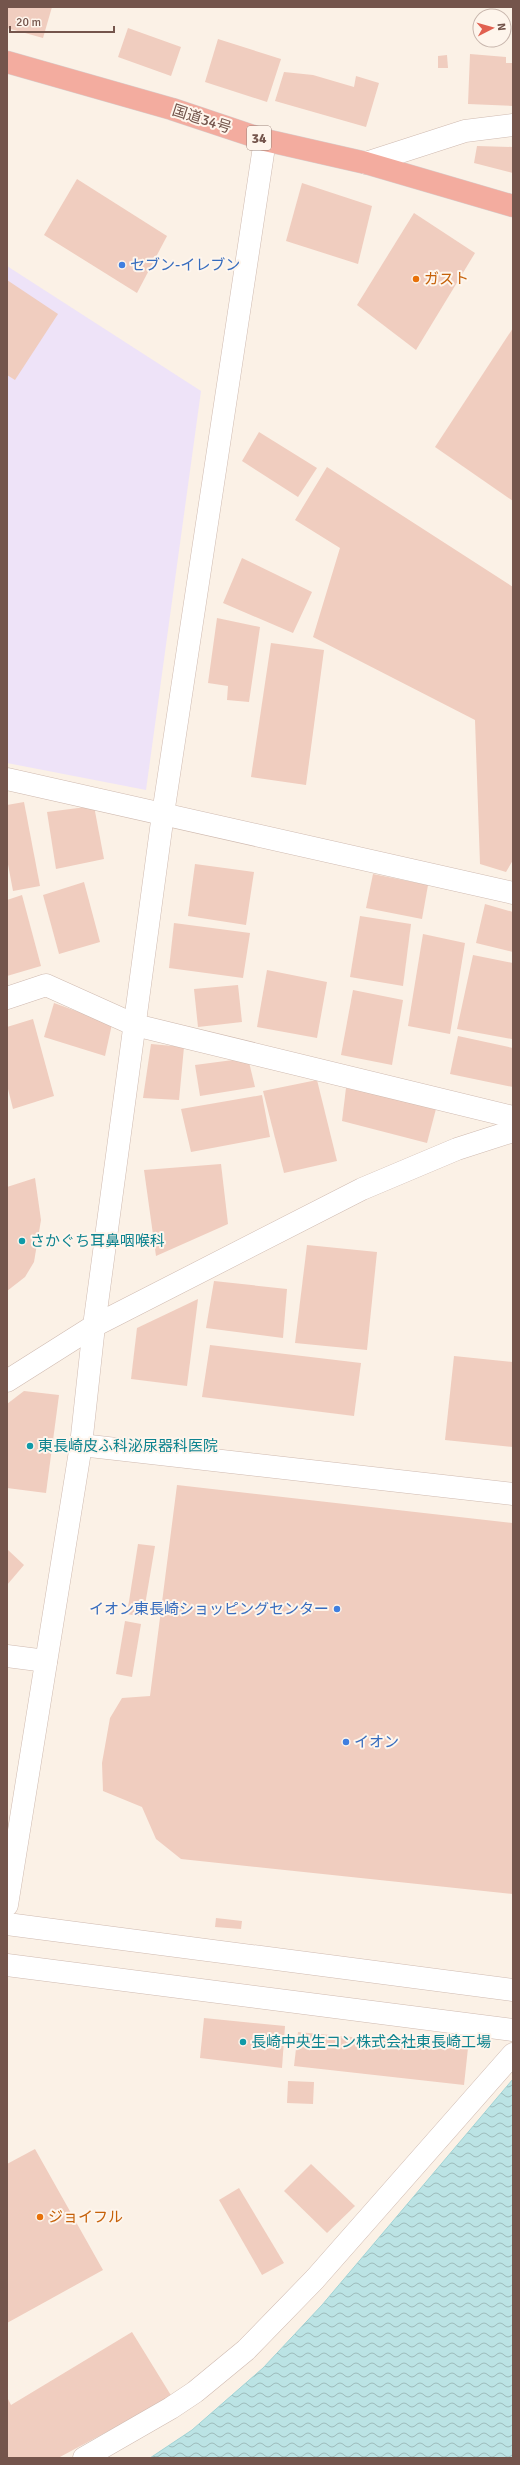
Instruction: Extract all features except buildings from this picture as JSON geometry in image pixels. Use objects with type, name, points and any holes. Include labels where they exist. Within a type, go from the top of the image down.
[{"type":"highway","name":"国道34号","points":[[7,62],[172,109],[265,140],[366,163],[513,206]]},
{"type":"street","points":[[366,163],[465,131],[513,125]]},
{"type":"street","points":[[7,1905],[81,1445],[94,1326],[136,1025],[162,814],[265,140]]},
{"type":"street","points":[[7,779],[513,893]]},
{"type":"street","points":[[7,998],[46,985],[136,1025],[513,1117]]},
{"type":"street","points":[[7,1381],[94,1326],[362,1189],[457,1149],[513,1131]]},
{"type":"street","points":[[81,1445],[513,1494]]},
{"type":"street","points":[[7,1656],[46,1661]]},
{"type":"street","points":[[7,1924],[513,1990]]},
{"type":"street","points":[[7,1965],[513,2030]]},
{"type":"street","points":[[84,2458],[177,2404],[246,2350],[315,2279],[513,2054]]},
{"type":"shaded area","points":[[7,266],[201,391],[146,790],[7,763]]},
{"type":"water","points":[[513,2079],[513,2458],[150,2458],[192,2430],[263,2368],[322,2305]]},
{"type":"place","name":"セブン-イレブン","points":[[122,265]]},
{"type":"place","name":"ガスト","points":[[416,279]]},
{"type":"place","name":"さかぐち耳鼻咽喉科","points":[[22,1241]]},
{"type":"place","name":"東長崎皮ふ科泌尿器科医院","points":[[30,1446]]},
{"type":"place","name":"イオン東長崎ショッピングセンター","points":[[337,1609]]},
{"type":"place","name":"イオン","points":[[346,1742]]},
{"type":"place","name":"長崎中央生コン株式会社東長崎工場","points":[[243,2042]]},
{"type":"place","name":"ジョイフル","points":[[40,2217]]}]
